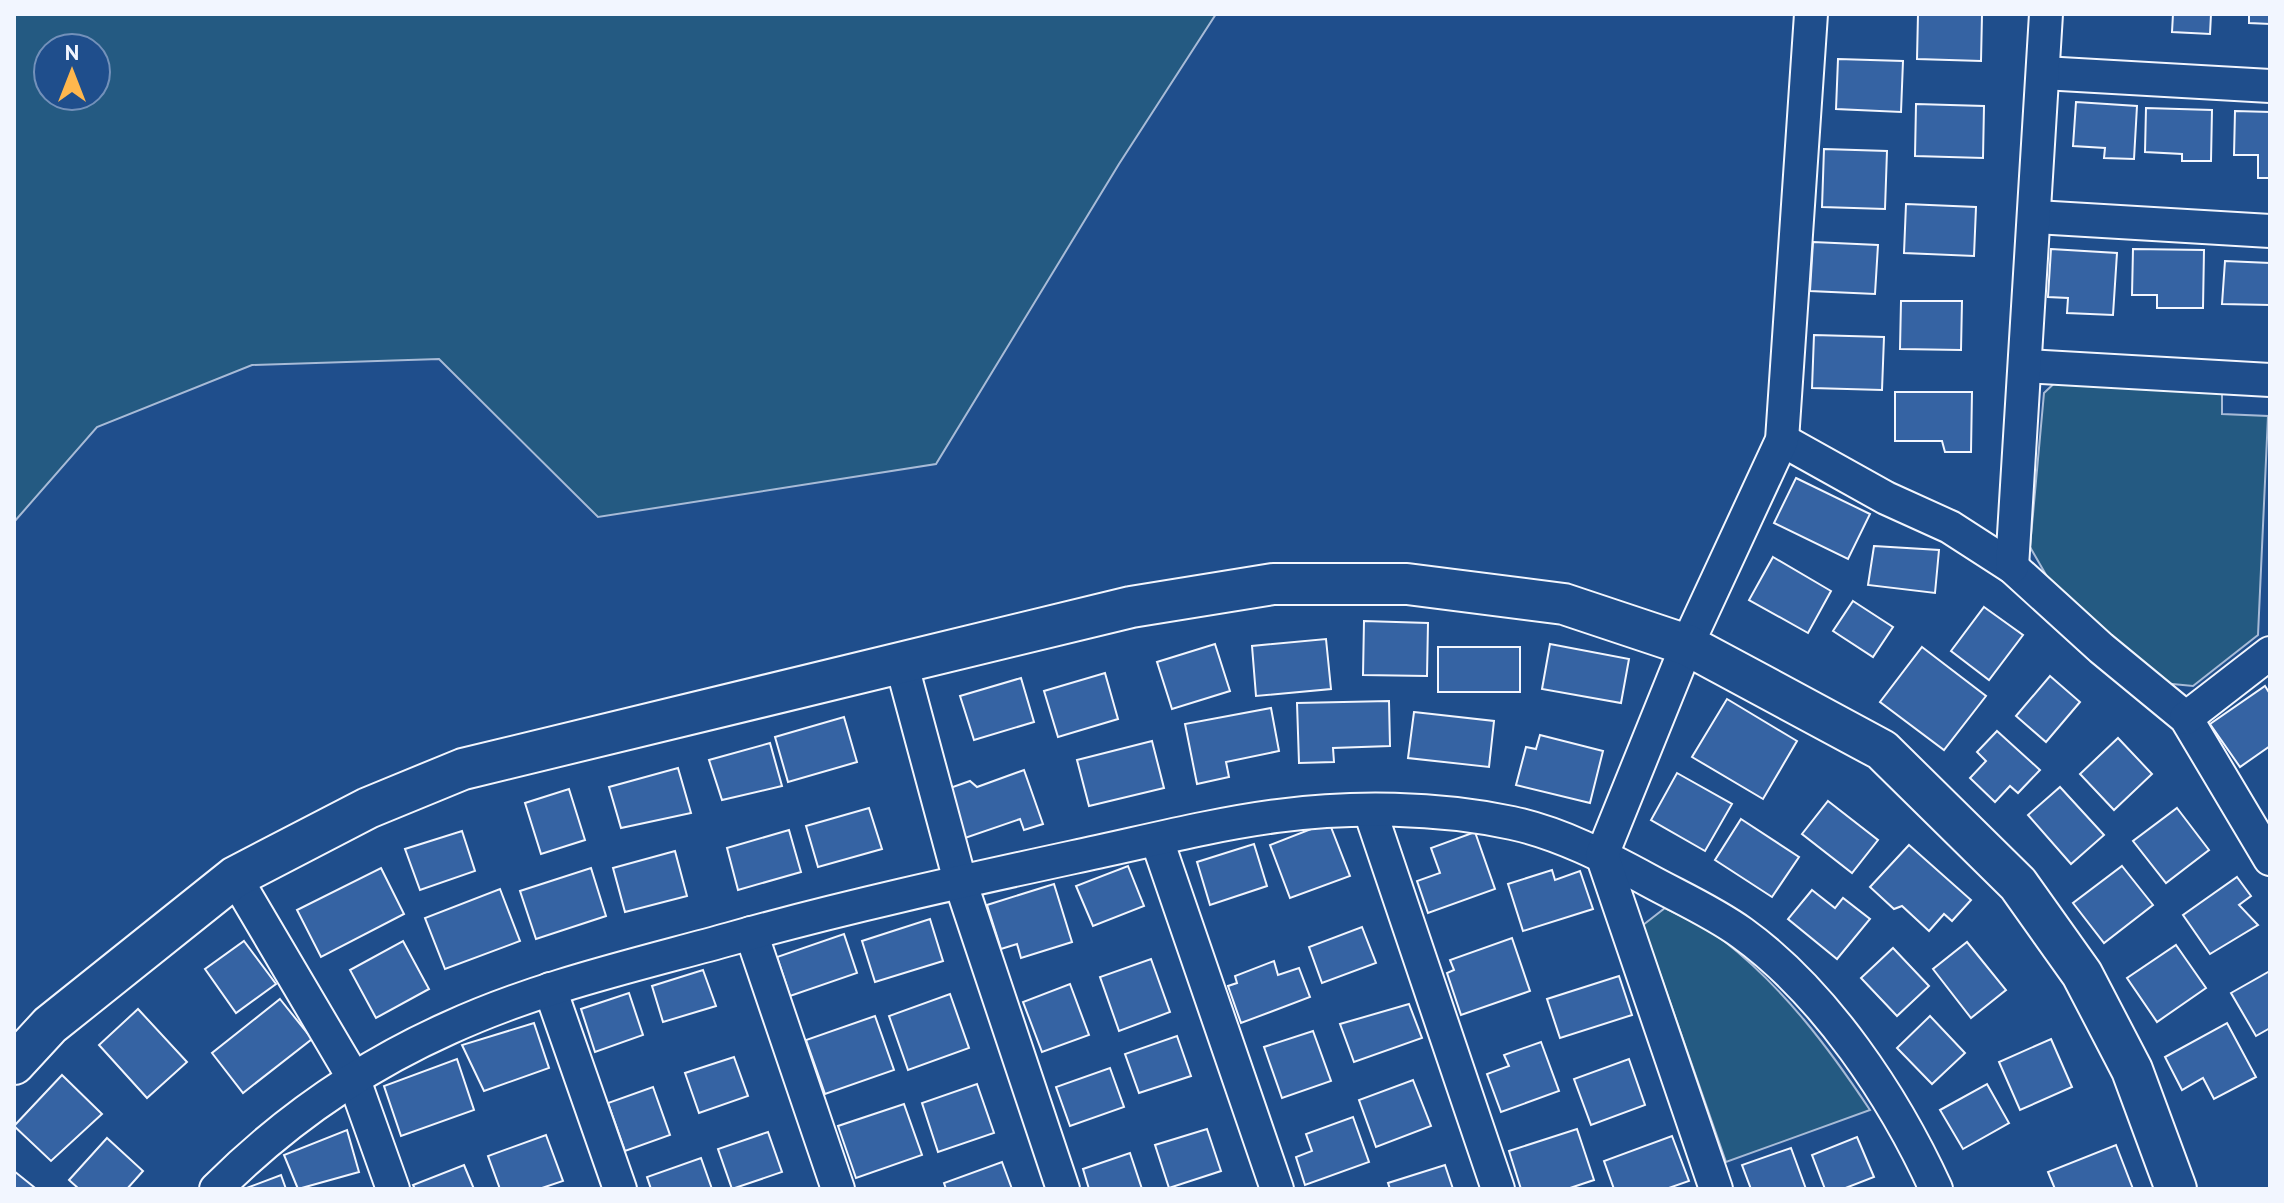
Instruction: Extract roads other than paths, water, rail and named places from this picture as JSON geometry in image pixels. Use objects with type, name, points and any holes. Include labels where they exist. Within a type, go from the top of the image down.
[{"type":"street","points":[[1716,1189],[1602,855],[1687,645],[1782,440],[1811,14]]},
{"type":"street","points":[[2012,567],[2036,217],[2046,14]]},
{"type":"street","points":[[2043,73],[2270,86]]},
{"type":"street","points":[[2036,217],[2270,231]]},
{"type":"street","points":[[2025,366],[2270,380]]},
{"type":"street","points":[[1782,440],[1886,498],[1950,527],[2012,567],[2101,648],[2186,718],[2270,859]]},
{"type":"street","points":[[14,1064],[50,1025],[235,877],[368,808],[463,769],[1131,607],[1273,584],[1407,584],[1564,604],[1687,645],[1882,750],[2018,884],[2082,974],[2125,1056],[2176,1189]]},
{"type":"street","points":[[2186,718],[2270,653]]},
{"type":"street","points":[[901,662],[960,881],[1063,1189]]},
{"type":"street","points":[[1370,811],[1498,1189]]},
{"type":"street","points":[[216,1189],[281,1131],[353,1077],[451,1027],[550,989],[751,933],[960,881],[1277,816],[1370,811],[1457,815],[1516,824],[1602,855],[1739,931],[1784,967],[1860,1058],[1897,1112],[1936,1189]]},
{"type":"street","points":[[1157,840],[1277,1189]]},
{"type":"street","points":[[235,877],[353,1077],[393,1189]]},
{"type":"street","points":[[751,933],[838,1189]]},
{"type":"street","points":[[550,989],[620,1189]]}]
